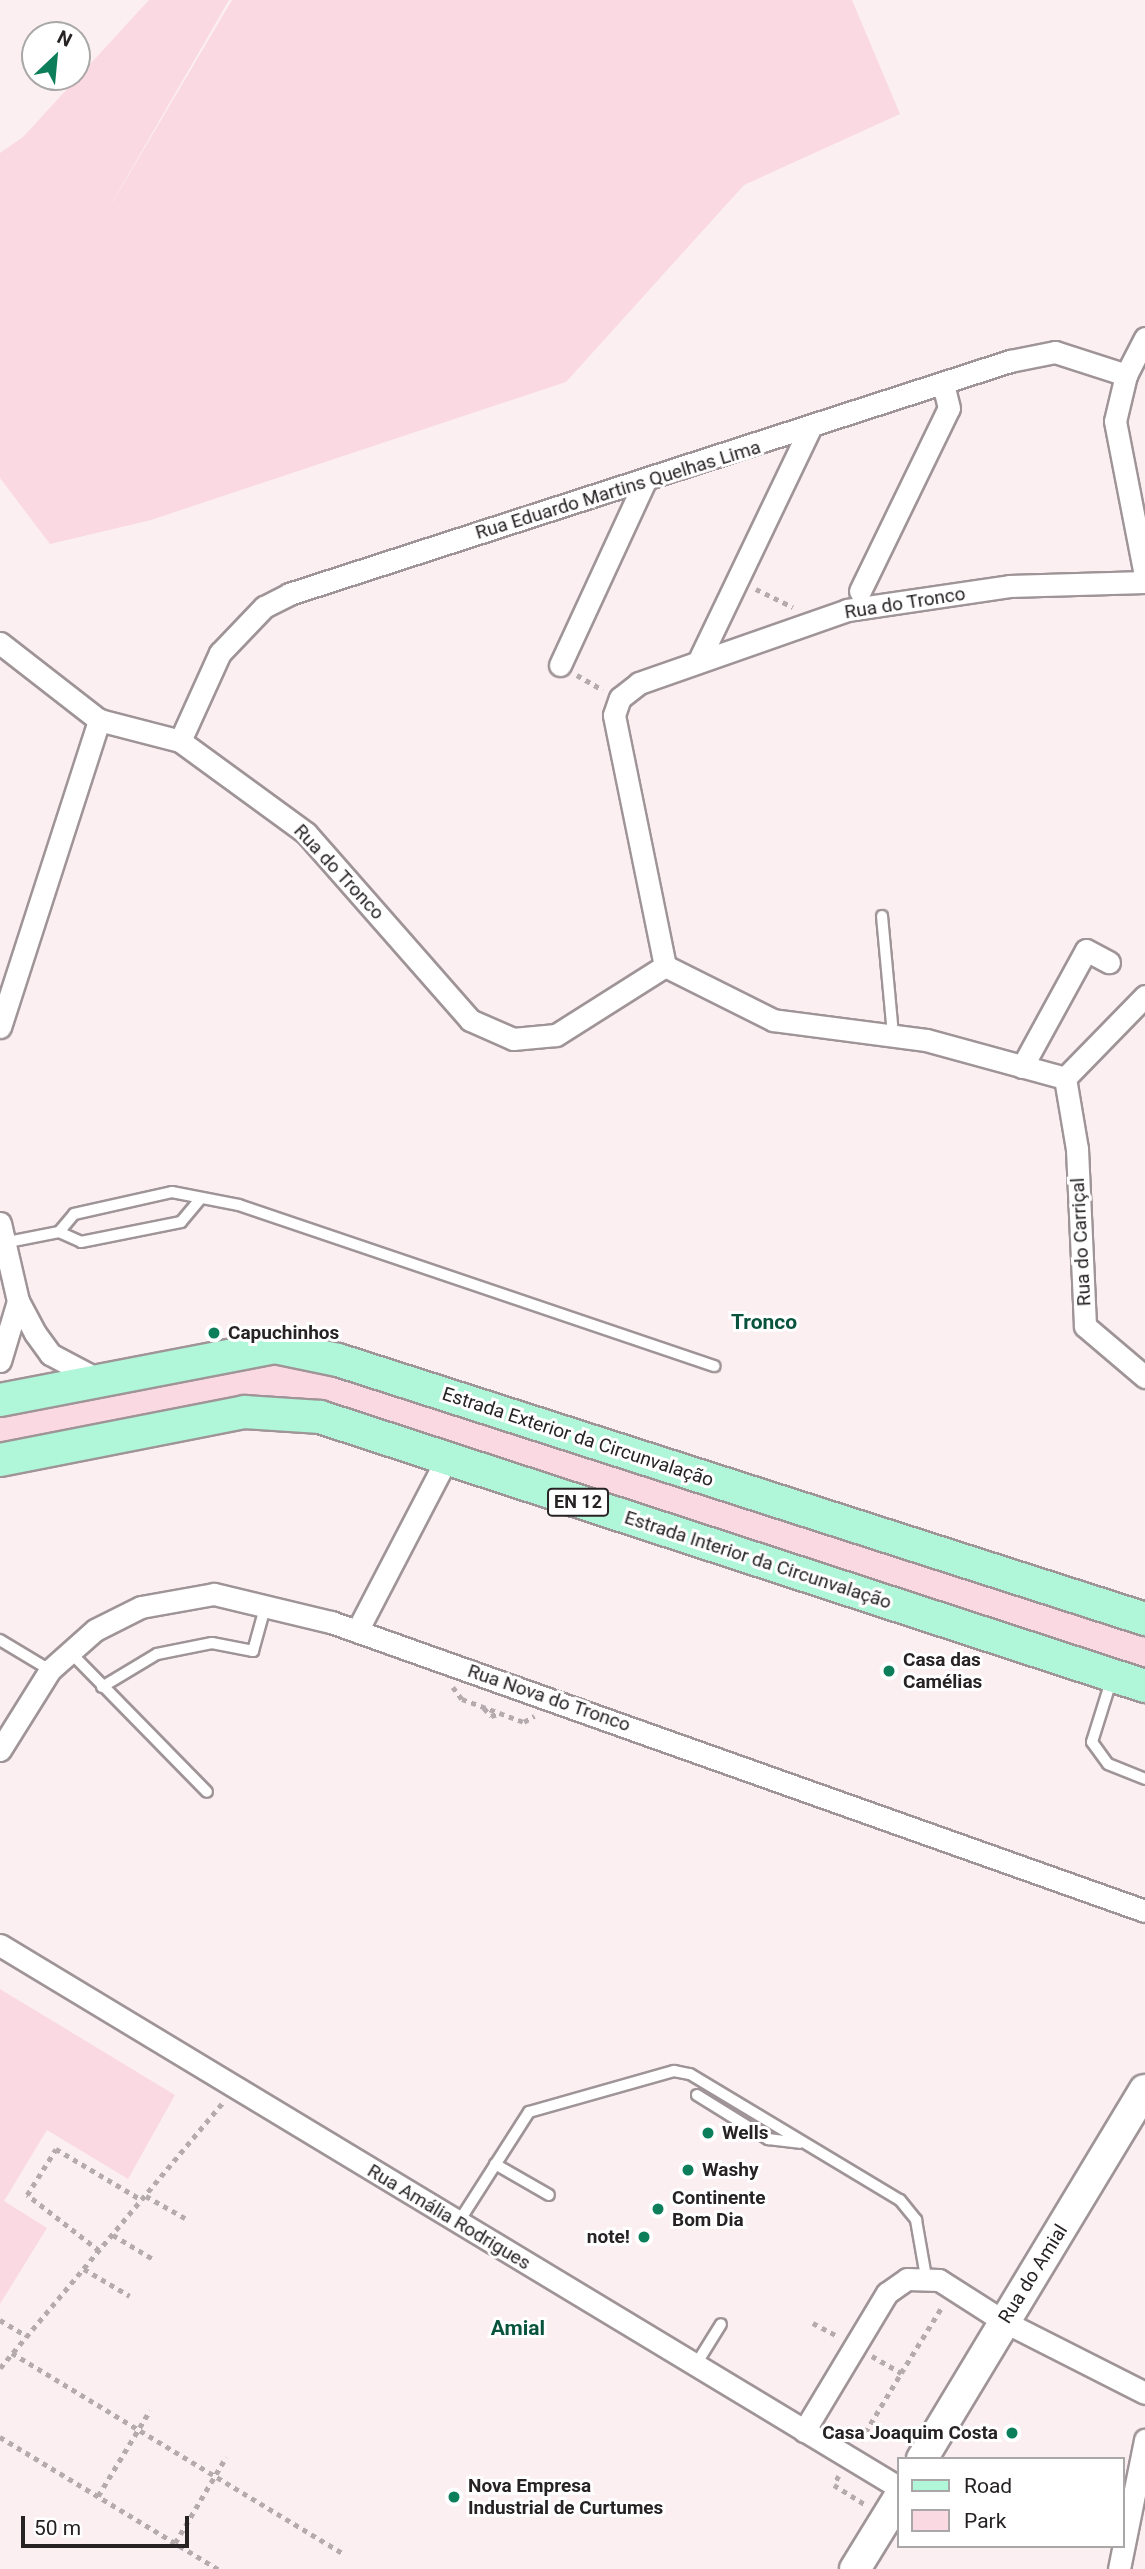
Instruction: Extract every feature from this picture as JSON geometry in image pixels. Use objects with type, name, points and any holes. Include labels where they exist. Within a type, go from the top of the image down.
[{"type":"main road","name":"Estrada Exterior da Circunvalação","points":[[0,1400],[97,1379],[275,1347],[338,1360],[1145,1619]]},
{"type":"main road","name":"Estrada Interior da Circunvalação","points":[[0,1460],[245,1412],[320,1418],[1145,1686]]},
{"type":"main road","name":"Rua do Amial","points":[[923,2457],[1145,2090]]},
{"type":"main road","points":[[855,2569],[897,2501]]},
{"type":"street","points":[[1145,338],[1126,375],[1115,421],[1145,576]]},
{"type":"street","name":"Rua Eduardo Martins Quelhas Lima","points":[[180,741],[220,653],[264,607],[943,384],[1055,352],[1126,375]]},
{"type":"street","points":[[860,591],[949,408],[943,384]]},
{"type":"street","points":[[699,660],[809,430]]},
{"type":"street","points":[[560,665],[645,481]]},
{"type":"street","name":"Rua do Tronco","points":[[620,698],[639,683],[818,620],[1009,586],[1145,582]]},
{"type":"street","name":"Rua do Tronco","points":[[0,643],[99,720],[180,741],[306,833],[470,1020],[513,1039],[556,1035],[665,965]]},
{"type":"street","points":[[620,698],[616,751],[665,965],[773,1020],[892,1035],[1065,1078],[1142,998]]},
{"type":"street","points":[[0,1027],[99,720]]},
{"type":"street","points":[[1022,1067],[1086,950],[1109,961]]},
{"type":"street","name":"Rua do Carriçal","points":[[1065,1078],[1072,1122],[1085,1326],[1145,1377]]},
{"type":"street","points":[[1,1237],[18,1301],[50,1354],[97,1379]]},
{"type":"street","points":[[0,1360],[18,1301]]},
{"type":"street","points":[[357,1631],[446,1460]]},
{"type":"street","name":"Rua Nova do Tronco","points":[[0,1751],[50,1670],[95,1630],[141,1607],[214,1594],[267,1602],[357,1631],[1145,1911]]},
{"type":"street","name":"Rua Amália Rodrigues","points":[[0,1945],[897,2486]]},
{"type":"street","points":[[804,2431],[887,2293],[907,2279],[926,2277],[953,2288],[1003,2321],[1145,2393]]},
{"type":"street","points":[[1124,2544],[1145,2440]]},
{"type":"street","points":[[1119,2569],[1123,2548]]},
{"type":"lane","points":[[882,916],[892,1035]]},
{"type":"lane","points":[[59,1233],[74,1214],[172,1192],[239,1205],[714,1366]]},
{"type":"lane","points":[[1,1237],[59,1233],[81,1242],[181,1222],[200,1199]]},
{"type":"lane","points":[[102,1688],[157,1654],[212,1643],[253,1651],[267,1602]]},
{"type":"lane","points":[[0,1640],[50,1670]]},
{"type":"lane","points":[[69,1651],[102,1688],[208,1792]]},
{"type":"lane","points":[[1112,1675],[1092,1742],[1108,1764],[1145,1779]]},
{"type":"lane","points":[[458,2223],[529,2112],[674,2071],[806,2144],[910,2209],[926,2277]]},
{"type":"lane","points":[[697,2095],[768,2139],[806,2144]]},
{"type":"lane","points":[[495,2164],[549,2195]]},
{"type":"lane","points":[[695,2366],[721,2324]]},
{"type":"path","points":[[737,580],[818,620]]},
{"type":"path","points":[[560,665],[620,698]]},
{"type":"path","points":[[451,1675],[453,1692],[484,1707],[491,1716],[500,1713],[524,1722],[542,1708]]},
{"type":"path","points":[[0,2368],[145,2198],[233,2086]]},
{"type":"path","points":[[99,2251],[27,2195],[56,2149],[185,2218]]},
{"type":"path","points":[[113,2235],[153,2259]]},
{"type":"path","points":[[84,2269],[130,2296]]},
{"type":"path","points":[[813,2323],[901,2373],[953,2288]]},
{"type":"path","points":[[0,2320],[27,2336]]},
{"type":"path","points":[[12,2353],[345,2554]]},
{"type":"path","points":[[98,2496],[150,2410]]},
{"type":"path","points":[[0,2437],[218,2569]]},
{"type":"path","points":[[175,2543],[226,2457]]},
{"type":"green space","points":[[149,0],[229,0],[102,220],[232,0],[852,0],[900,114],[744,185],[566,382],[151,520],[50,544],[0,478],[0,153],[23,137],[65,91],[91,91],[91,63]]},
{"type":"green space","points":[[271,1360],[317,1366],[1145,1633],[1145,1670],[313,1403],[243,1399],[0,1446],[0,1417]]},
{"type":"green space","points":[[0,1989],[175,2095],[128,2179],[47,2130],[4,2201],[47,2228],[0,2304]]},
{"type":"place","name":"Capuchinhos","points":[[214,1333]]},
{"type":"place","name":"Casa das Camélias","points":[[889,1671]]},
{"type":"place","name":"Wells","points":[[708,2133]]},
{"type":"place","name":"Washy","points":[[688,2170]]},
{"type":"place","name":"Continente Bom Dia","points":[[658,2209]]},
{"type":"place","name":"note!","points":[[644,2237]]},
{"type":"place","name":"Casa Joaquim Costa","points":[[1012,2433]]},
{"type":"place","name":"Nova Empresa Industrial de Curtumes","points":[[454,2497]]},
{"type":"district","name":"Tronco","points":[[764,1322]]},
{"type":"district","name":"Amial","points":[[518,2328]]}]
